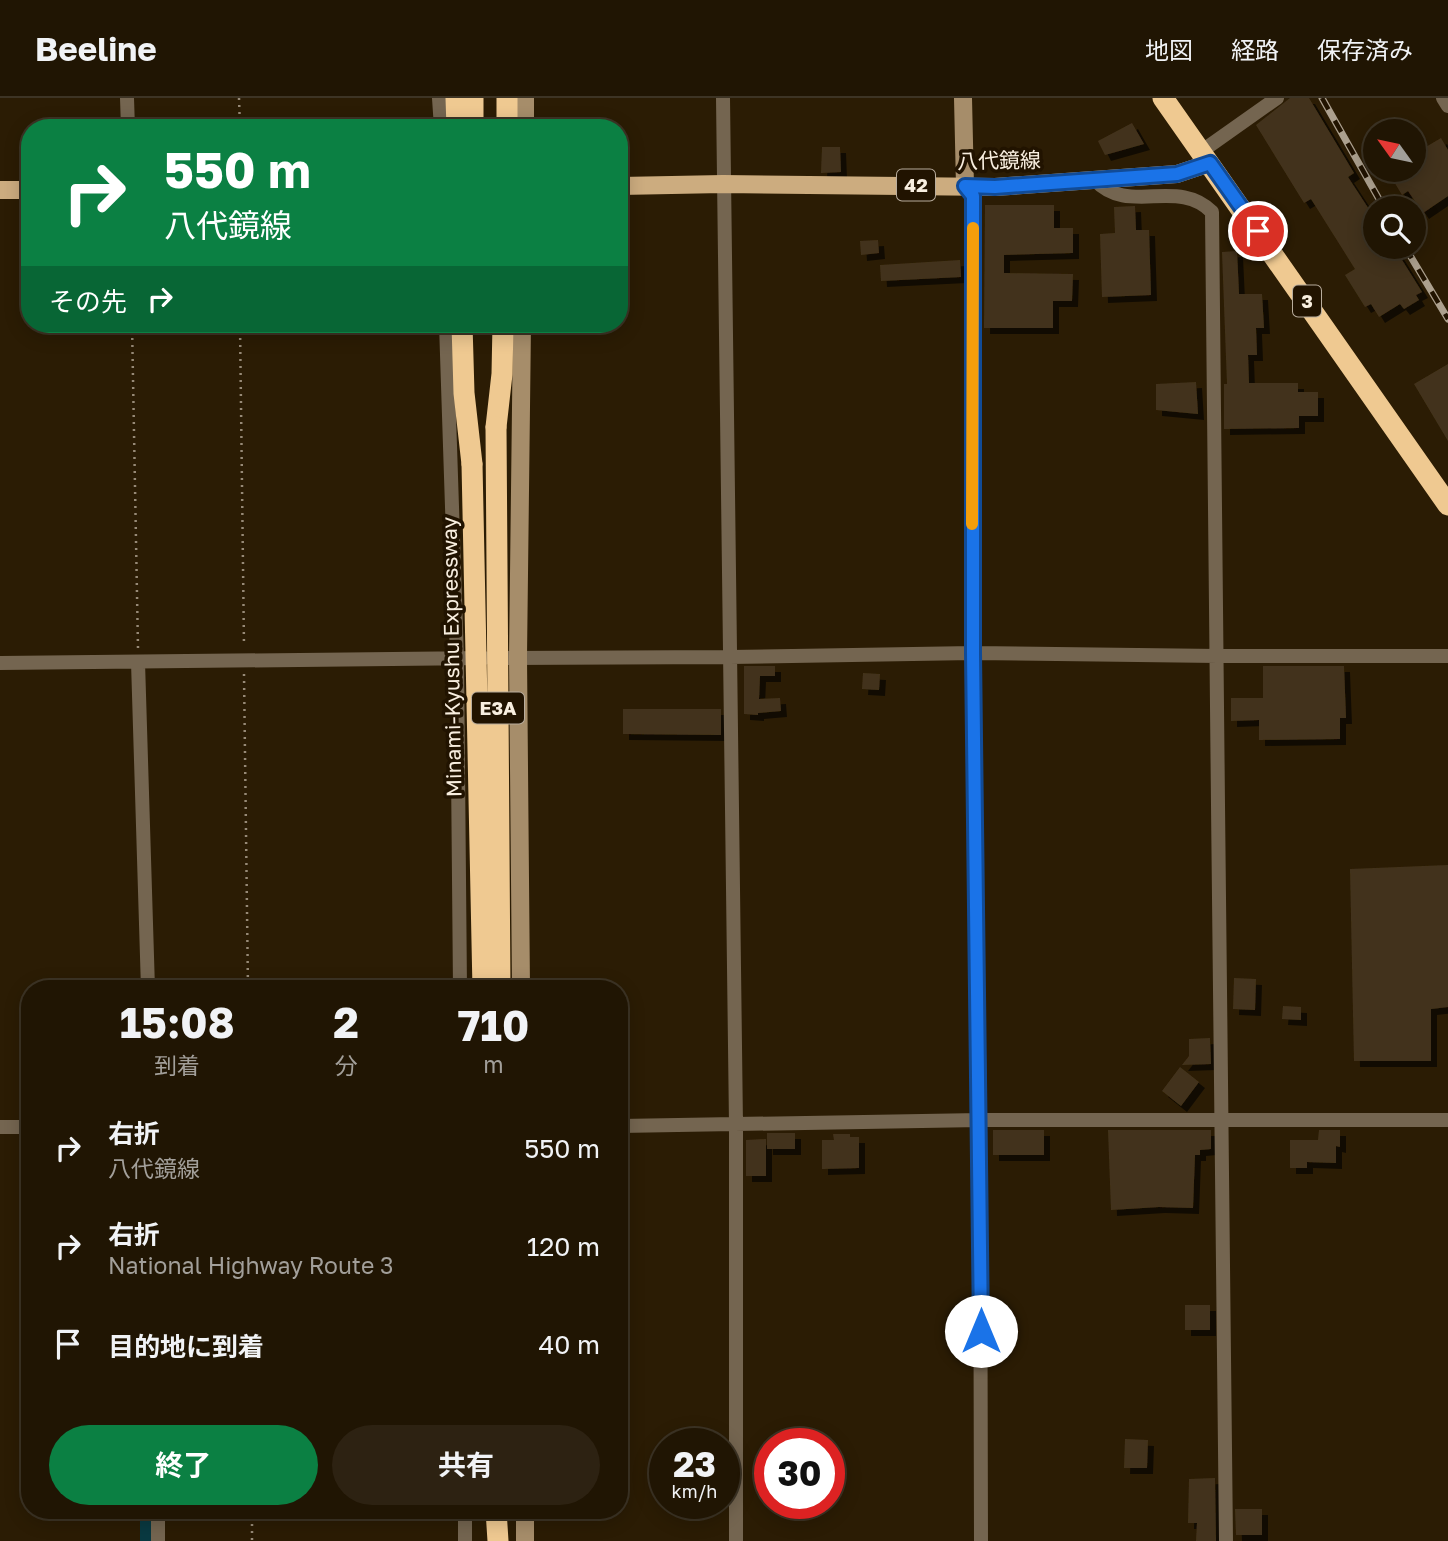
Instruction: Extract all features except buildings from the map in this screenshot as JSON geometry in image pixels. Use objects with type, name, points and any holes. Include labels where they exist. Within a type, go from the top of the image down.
[{"type":"highway","points":[[456,98],[457,119]]},
{"type":"highway","points":[[473,98],[473,119]]},
{"type":"highway","points":[[494,98],[494,119]]},
{"type":"highway","points":[[507,98],[507,119]]},
{"type":"highway","name":"3","points":[[1163,98],[1448,505]]},
{"type":"highway","points":[[462,333],[464,393],[472,464]]},
{"type":"highway","name":"Minami-Kyushu Expressway","points":[[472,333],[472,464],[483,980]]},
{"type":"highway","name":"E3A","points":[[495,333],[500,980]]},
{"type":"highway","points":[[496,427],[502,374],[503,333]]},
{"type":"highway","points":[[497,1519],[498,1541]]},
{"type":"highway","points":[[506,1541],[507,1519]]},
{"type":"main road","name":"八代鏡線","points":[[628,186],[723,184],[995,187],[1177,174],[1206,157]]},
{"type":"main road","points":[[0,190],[21,190]]},
{"type":"street","points":[[127,98],[128,119]]},
{"type":"street","points":[[439,98],[440,119]]},
{"type":"street","points":[[525,98],[525,119]]},
{"type":"street","points":[[723,98],[736,1125],[736,1541]]},
{"type":"street","points":[[963,98],[965,186],[973,196],[973,653],[980,1120],[981,1541]]},
{"type":"street","points":[[1206,157],[1277,98]]},
{"type":"street","points":[[1443,98],[1448,106]]},
{"type":"street","points":[[1095,180],[1105,191],[1121,196],[1192,197],[1212,212],[1218,656],[1219,1121],[1226,1541]]},
{"type":"street","points":[[446,333],[457,659],[460,980]]},
{"type":"street","points":[[521,980],[518,657],[522,333]]},
{"type":"street","points":[[0,663],[973,653],[1448,656]]},
{"type":"street","points":[[131,662],[148,980]]},
{"type":"street","points":[[628,1126],[980,1120],[1448,1120]]},
{"type":"street","points":[[0,1127],[21,1127]]},
{"type":"street","points":[[158,1519],[158,1541]]},
{"type":"street","points":[[465,1519],[465,1541]]},
{"type":"street","points":[[525,1519],[525,1541]]},
{"type":"path","points":[[239,98],[240,119]]},
{"type":"path","points":[[131,662],[132,333]]},
{"type":"path","points":[[252,1519],[252,1541]]},
{"type":"waterway","points":[[147,1519],[147,1541]]},
{"type":"railway","points":[[1322,98],[1377,196]]},
{"type":"railway","points":[[1412,259],[1448,319]]},
{"type":"slow traffic","points":[[972,524],[973,228]]},
{"type":"route","points":[[981,1331],[973,653],[973,196],[965,186],[995,187],[1177,174],[1210,163],[1258,231]]}]
